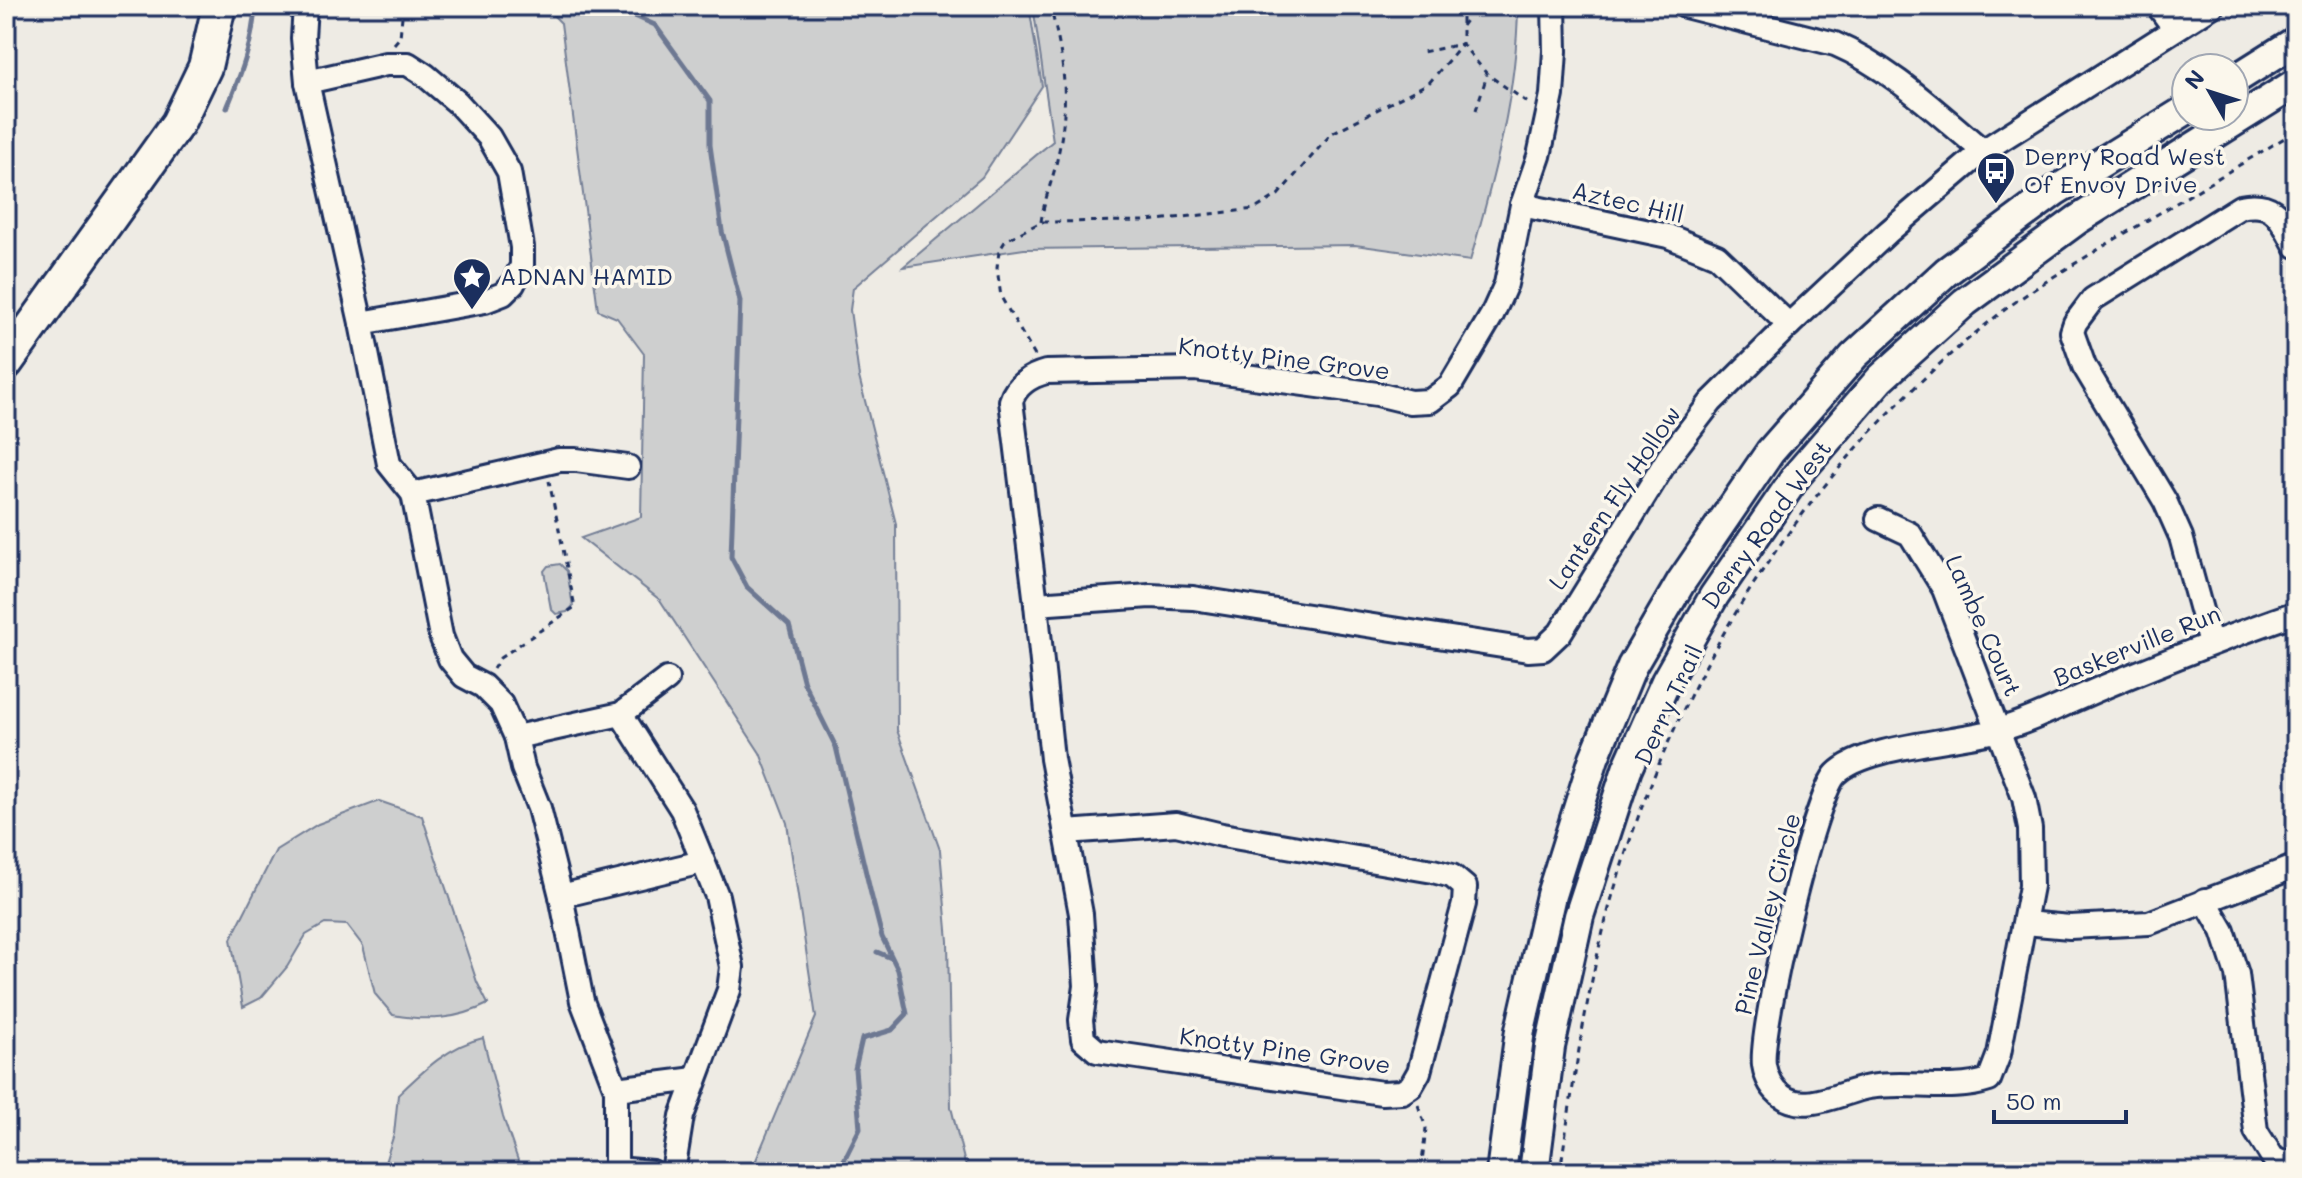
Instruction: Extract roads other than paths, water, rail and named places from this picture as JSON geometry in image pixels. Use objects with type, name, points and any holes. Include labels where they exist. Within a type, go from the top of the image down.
[{"type":"highway","points":[[6,363],[178,123],[205,67],[219,6]]},
{"type":"main road","points":[[2250,70],[2296,41]]},
{"type":"main road","name":"Derry Road West","points":[[1534,1172],[1550,1047],[1579,916],[1627,769],[1666,681],[1714,596],[1797,475],[1880,379],[1965,302],[2077,220],[2296,83]]},
{"type":"main road","name":"Derry Road West","points":[[1501,1172],[1520,1030],[1551,895],[1594,758],[1632,666],[1681,582],[1770,452],[1854,356],[1946,272],[2055,191],[2170,120]]},
{"type":"street","points":[[305,6],[303,38],[307,82],[389,464],[413,494],[441,636],[450,659],[464,676],[483,686],[501,704],[516,737],[523,768],[539,808],[582,1001],[616,1089],[613,1171],[652,1172]]},
{"type":"street","name":"Knotty Pine Grove","points":[[1066,832],[1176,824],[1452,876],[1465,887],[1464,904],[1419,1072],[1411,1086],[1402,1092],[1382,1093],[1097,1051],[1083,1039],[1081,1020],[1086,986],[1083,938],[1052,759],[1011,401],[1017,389],[1029,378],[1046,372],[1195,369],[1377,394],[1410,402],[1430,401],[1450,386],[1492,315],[1506,284],[1522,205],[1539,156],[1547,117],[1555,51],[1554,6]]},
{"type":"street","points":[[1685,6],[1852,51],[1885,71],[1983,151]]},
{"type":"street","points":[[2158,6],[2175,29]]},
{"type":"street","name":"Lantern Fly Hollow","points":[[1036,604],[1150,596],[1193,598],[1429,633],[1469,642],[1528,650],[1543,649],[1560,633],[1668,458],[1711,402],[1789,325],[1905,217],[1983,151],[2212,6]]},
{"type":"street","points":[[307,82],[374,67],[408,64],[457,102],[489,137],[509,172],[520,234],[522,266],[513,284],[503,294],[485,301],[361,323]]},
{"type":"street","points":[[2210,643],[2181,537],[2165,501],[2084,366],[2072,332],[2093,299],[2240,207],[2259,203],[2272,210],[2296,246]]},
{"type":"street","name":"Aztec Hill","points":[[1522,205],[1668,236],[1717,256],[1789,325]]},
{"type":"street","points":[[413,494],[545,463],[576,460],[628,467]]},
{"type":"street","name":"Lambe Court","points":[[1878,519],[1910,534],[1944,589],[1999,730]]},
{"type":"street","name":"Baskerville Run","points":[[1999,730],[2210,643],[2296,613]]},
{"type":"street","points":[[516,737],[621,714],[667,679]]},
{"type":"street","points":[[621,714],[682,810],[717,896],[730,945],[732,967],[729,990],[682,1116],[673,1172]]},
{"type":"street","name":"Pine Valley Circle","points":[[1999,730],[2024,798],[2030,829],[2031,886],[2025,923],[1999,1054],[1989,1080],[1972,1086],[1870,1086],[1813,1102],[1797,1102],[1783,1097],[1769,1082],[1764,1065],[1764,1043],[1774,979],[1815,821],[1835,775],[1859,758],[1999,730]]},
{"type":"street","points":[[561,896],[702,862]]},
{"type":"street","points":[[2025,923],[2070,927],[2149,923],[2296,866]]},
{"type":"street","points":[[2205,900],[2223,931],[2237,974],[2256,1131],[2273,1158],[2281,1162],[2296,1162]]},
{"type":"street","points":[[616,1089],[695,1079]]},
{"type":"waterway","points":[[227,108],[249,46],[255,6]]},
{"type":"waterway","points":[[612,6],[655,25],[710,101],[710,145],[722,231],[740,301],[731,557],[747,587],[789,625],[804,683],[836,747],[882,937],[898,970],[907,1014],[892,1030],[862,1039],[855,1069],[860,1128],[838,1172]]},
{"type":"waterway","points":[[877,952],[891,958]]},
{"type":"place","name":"Derry Road West Of Envoy Drive","points":[[1996,205]]},
{"type":"place","name":"ADNAN HAMID","points":[[472,311]]}]
